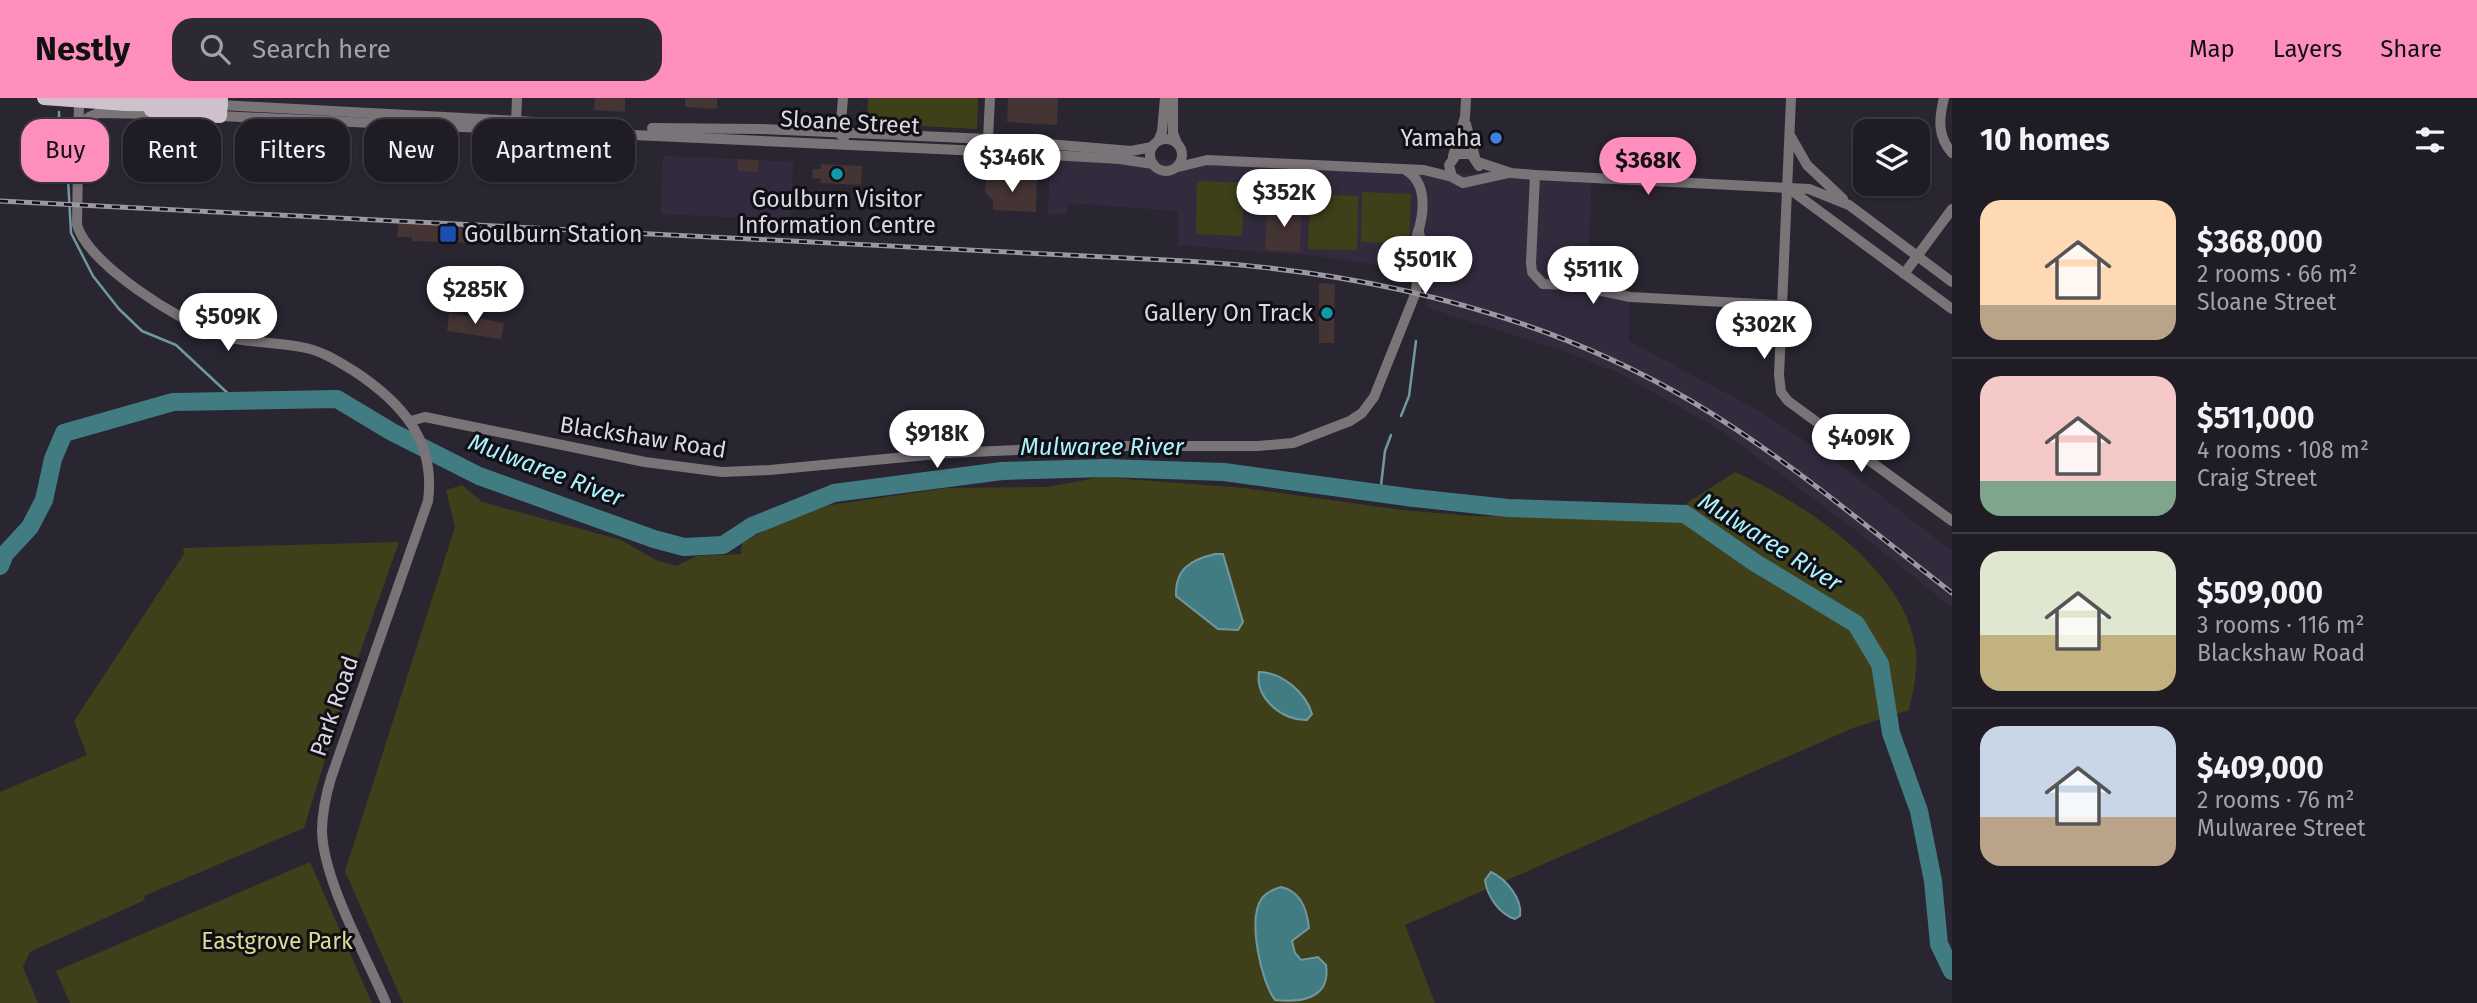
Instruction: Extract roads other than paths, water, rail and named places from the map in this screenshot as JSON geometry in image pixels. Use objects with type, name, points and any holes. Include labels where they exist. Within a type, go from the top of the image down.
[{"type":"main road","name":"Sloane Street","points":[[44,98],[126,104],[213,106]]},
{"type":"main road","name":"Sloane Street","points":[[126,104],[176,114],[213,106]]},
{"type":"street","points":[[516,119],[517,98]]},
{"type":"street","points":[[843,98],[840,134],[846,139],[887,142],[901,147]]},
{"type":"street","points":[[990,98],[988,139],[1002,148],[1033,150],[1050,155]]},
{"type":"street","points":[[1166,98],[1163,130],[1150,158],[1162,171],[1208,160],[1423,170],[1463,183],[1511,173],[1809,189],[1849,205]]},
{"type":"street","points":[[1173,98],[1173,132],[1182,159],[1178,167]]},
{"type":"street","points":[[1451,177],[1449,169],[1465,117],[1466,98]]},
{"type":"street","points":[[1791,98],[1779,386],[1788,401],[1952,521]]},
{"type":"street","points":[[1944,98],[1940,126],[1944,141],[1952,153]]},
{"type":"street","points":[[78,119],[79,100]]},
{"type":"street","name":"Sloane Street","points":[[213,106],[472,120]]},
{"type":"street","name":"Sloane Street","points":[[213,106],[786,142],[1050,155],[1153,164]]},
{"type":"street","points":[[86,119],[98,113],[176,114]]},
{"type":"street","points":[[1465,117],[1479,171],[1475,179]]},
{"type":"street","name":"Sloane Street","points":[[635,126],[988,139],[1130,151],[1155,144]]},
{"type":"street","points":[[1790,135],[1807,165],[1849,205],[1952,282]]},
{"type":"street","points":[[1155,144],[1168,139],[1208,160]]},
{"type":"street","points":[[786,142],[804,148]]},
{"type":"street","points":[[1423,170],[1466,152],[1511,173]]},
{"type":"street","points":[[1405,170],[1418,179],[1422,194]]},
{"type":"street","points":[[1422,194],[1427,181],[1438,174]]},
{"type":"street","points":[[1535,175],[1531,263],[1532,272],[1543,284],[1574,285],[1630,298],[1782,305]]},
{"type":"street","points":[[77,182],[77,225],[82,238],[103,262],[144,292],[206,330],[231,338],[306,348],[328,356],[383,392],[411,421]]},
{"type":"street","points":[[1788,188],[1952,309]]},
{"type":"street","name":"Blackshaw Road","points":[[411,421],[425,417],[616,456],[722,471],[770,470],[905,456],[1014,450],[1153,445],[1268,446],[1309,438],[1340,427],[1359,416],[1377,391],[1410,291],[1422,194]]},
{"type":"street","points":[[1904,274],[1952,209]]},
{"type":"street","name":"Park Road","points":[[386,1003],[330,874],[323,846],[322,817],[331,778],[425,512],[429,491],[427,465],[411,421]]},
{"type":"water","points":[[1223,554],[1243,622],[1238,630],[1218,629],[1176,596],[1181,572],[1198,559]]},
{"type":"water","points":[[1259,672],[1276,676],[1299,691],[1312,714],[1307,720],[1289,717],[1266,699],[1261,691]]},
{"type":"water","points":[[1491,872],[1502,879],[1516,896],[1520,916],[1515,919],[1499,909],[1491,898],[1485,880]]},
{"type":"water","points":[[1281,887],[1294,892],[1302,902],[1308,921],[1309,928],[1292,941],[1295,953],[1301,960],[1318,957],[1326,965],[1324,985],[1312,996],[1304,999],[1275,1000],[1261,965],[1256,934],[1258,907],[1264,896]]},
{"type":"waterway","points":[[59,112],[59,147],[68,179],[71,233],[93,276],[119,309],[142,331],[176,345],[235,400]]},
{"type":"waterway","points":[[1401,416],[1409,396],[1416,341]]},
{"type":"waterway","name":"Mulwaree River","points":[[0,566],[5,554],[30,527],[44,500],[53,459],[64,433],[173,402],[337,399],[392,432],[479,476],[654,539],[684,547],[723,545],[752,526],[834,493],[1002,471],[1106,468],[1224,472],[1508,508],[1685,514],[1754,562],[1856,624],[1880,664],[1891,733],[1919,811],[1933,881],[1939,944],[1952,971]]},
{"type":"waterway","points":[[1380,494],[1385,451],[1391,435]]},
{"type":"railway","points":[[0,201],[1186,261],[1318,274],[1383,286],[1447,301],[1572,343],[1691,401],[1792,469],[1952,593]]},
{"type":"place","name":"Yamaha","points":[[1496,138]]},
{"type":"place","name":"Goulburn Visitor Information Centre","points":[[837,174]]},
{"type":"place","name":"Goulburn Station","points":[[448,234]]},
{"type":"place","name":"Gallery On Track","points":[[1327,313]]},
{"type":"park label","name":"Eastgrove Park","points":[[277,941]]}]
